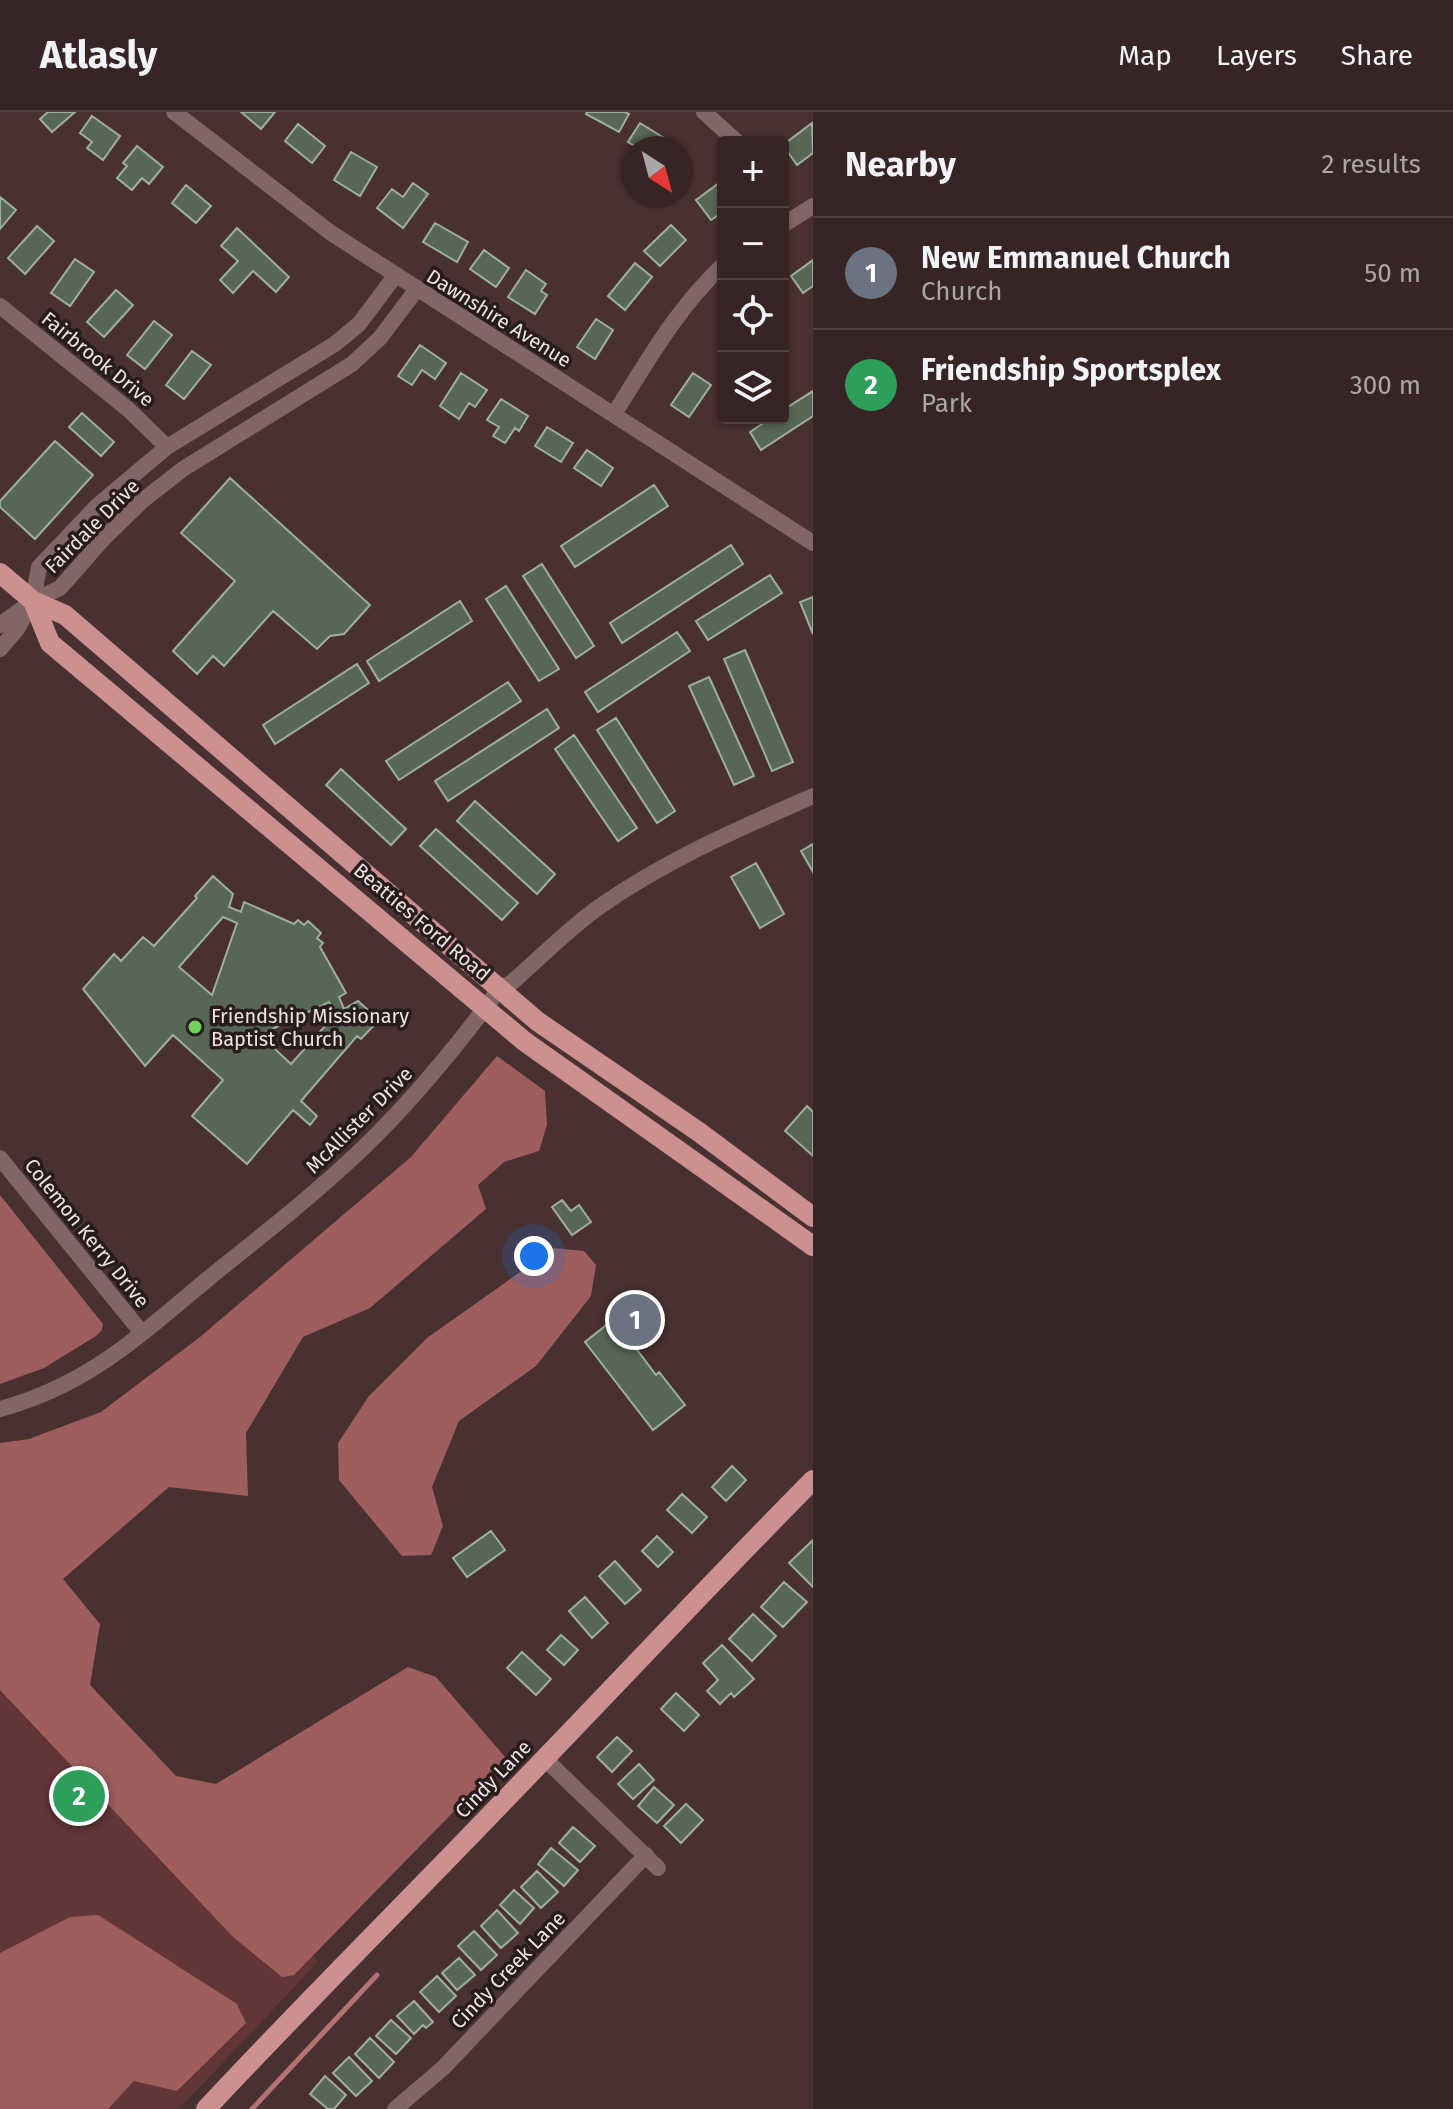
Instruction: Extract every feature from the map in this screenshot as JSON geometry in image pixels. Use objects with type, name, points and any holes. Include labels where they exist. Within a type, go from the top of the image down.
[{"type":"main road","name":"Beatties Ford Road","points":[[0,573],[33,601],[65,615],[537,1021],[699,1132],[813,1217]]},
{"type":"main road","name":"Beatties Ford Road","points":[[33,601],[50,643],[524,1041],[813,1246]]},
{"type":"main road","name":"Cindy Lane","points":[[206,2109],[289,2019],[813,1480]]},
{"type":"street","name":"Dawnshire Avenue","points":[[174,112],[289,203],[395,276],[813,543]]},
{"type":"street","points":[[704,112],[730,136]]},
{"type":"street","points":[[789,221],[813,206]]},
{"type":"street","points":[[614,414],[665,332],[692,295],[717,271]]},
{"type":"street","name":"Fairdale Drive","points":[[33,601],[39,567],[98,505],[167,447],[335,344],[359,324],[395,276]]},
{"type":"street","name":"Fairdale Drive","points":[[33,601],[60,588],[104,538],[183,469],[352,364],[380,338],[417,289]]},
{"type":"street","name":"Fairbrook Drive","points":[[0,306],[129,410],[167,447]]},
{"type":"street","points":[[256,393],[269,414]]},
{"type":"street","points":[[142,466],[160,487]]},
{"type":"street","points":[[0,625],[33,601]]},
{"type":"street","points":[[0,649],[17,629],[33,601]]},
{"type":"street","name":"McAllister Drive","points":[[0,1409],[73,1382],[94,1369],[325,1183],[362,1149],[457,1045],[500,988],[510,984],[578,923],[667,863],[813,796]]},
{"type":"street","name":"Colemon Kerry Drive","points":[[0,1158],[142,1333]]},
{"type":"street","points":[[545,1759],[658,1868]]},
{"type":"street","name":"Cindy Creek Lane","points":[[395,2109],[443,2068],[646,1855]]},
{"type":"shaded area","points":[[497,1056],[545,1091],[547,1125],[539,1151],[504,1162],[478,1185],[486,1209],[370,1308],[303,1337],[246,1433],[248,1496],[169,1487],[63,1579],[100,1624],[90,1685],[176,1776],[216,1784],[408,1667],[436,1677],[506,1758],[294,1975],[282,1977],[233,1937],[0,1690],[0,1443],[29,1439],[101,1412],[200,1337],[411,1157]]},
{"type":"shaded area","points":[[0,1195],[103,1324],[96,1336],[44,1368],[0,1384]]},
{"type":"shaded area","points":[[554,1248],[584,1251],[596,1265],[591,1296],[536,1366],[459,1421],[432,1487],[443,1526],[431,1555],[402,1556],[339,1480],[338,1443],[369,1396],[427,1338]]},
{"type":"shaded area","points":[[0,1630],[318,1962],[179,2109],[0,2109]]},
{"type":"shaded area","points":[[98,1915],[237,2004],[246,2023],[177,2091],[134,2081],[108,2109],[0,2109],[0,1953],[70,1917]]},
{"type":"building","points":[[48,112],[75,112],[52,132],[40,119]]},
{"type":"building","points":[[241,112],[275,112],[261,129]]},
{"type":"building","points":[[587,112],[625,112],[629,114],[619,132]]},
{"type":"building","points":[[92,116],[120,136],[103,160],[87,148],[92,142],[80,133]]},
{"type":"building","points":[[640,123],[661,136],[632,136]]},
{"type":"building","points":[[812,123],[813,153],[797,165],[789,154],[789,140]]},
{"type":"building","points":[[298,124],[325,146],[312,163],[285,141]]},
{"type":"building","points":[[137,146],[163,167],[149,184],[142,178],[132,190],[117,178],[127,166],[123,163]]},
{"type":"building","points":[[351,152],[377,167],[360,196],[334,180]]},
{"type":"building","points":[[413,183],[428,194],[403,228],[377,208],[392,189],[403,197]]},
{"type":"building","points":[[717,184],[717,216],[711,220],[696,200]]},
{"type":"building","points":[[186,185],[211,206],[196,223],[172,203]]},
{"type":"building","points":[[0,197],[16,210],[0,229]]},
{"type":"building","points":[[435,223],[468,242],[457,262],[423,242]]},
{"type":"building","points":[[671,225],[686,240],[660,266],[644,251]]},
{"type":"building","points":[[37,226],[54,241],[25,274],[8,258]]},
{"type":"building","points":[[237,228],[289,277],[276,292],[253,271],[233,293],[220,280],[238,261],[221,246]]},
{"type":"building","points":[[484,250],[509,268],[496,287],[470,269]]},
{"type":"building","points":[[75,259],[94,272],[70,306],[51,293]]},
{"type":"building","points":[[813,260],[813,286],[803,293],[791,276]]},
{"type":"building","points":[[635,263],[652,277],[625,310],[608,296]]},
{"type":"building","points":[[526,270],[546,284],[541,291],[547,295],[535,314],[508,297]]},
{"type":"building","points":[[116,290],[133,305],[104,337],[87,322]]},
{"type":"building","points":[[596,319],[613,330],[595,359],[577,347]]},
{"type":"building","points":[[154,321],[172,335],[145,369],[127,355]]},
{"type":"building","points":[[420,345],[446,363],[435,379],[422,370],[412,385],[398,376]]},
{"type":"building","points":[[192,351],[211,365],[184,399],[166,385]]},
{"type":"building","points":[[461,373],[487,390],[475,407],[469,403],[459,419],[440,406]]},
{"type":"building","points":[[693,373],[711,385],[689,417],[671,405]]},
{"type":"building","points":[[813,391],[813,416],[761,450],[750,432],[762,424],[789,424],[789,406]]},
{"type":"building","points":[[501,399],[528,416],[519,431],[515,428],[505,443],[493,436],[499,427],[487,420]]},
{"type":"building","points":[[82,413],[114,442],[101,456],[69,427]]},
{"type":"building","points":[[547,427],[573,443],[561,462],[535,446]]},
{"type":"building","points":[[55,441],[93,475],[35,539],[0,507],[0,501]]},
{"type":"building","points":[[587,450],[613,468],[601,486],[574,468]]},
{"type":"building","points":[[230,478],[370,605],[344,634],[330,636],[317,649],[273,611],[224,666],[213,656],[197,674],[173,651],[235,581],[181,533]]},
{"type":"building","points":[[654,485],[668,506],[575,567],[561,546]]},
{"type":"building","points":[[731,545],[743,564],[622,643],[610,623]]},
{"type":"building","points":[[542,564],[594,646],[576,658],[523,576]]},
{"type":"building","points":[[770,575],[782,593],[708,640],[696,621]]},
{"type":"building","points":[[506,586],[559,669],[539,681],[486,599]]},
{"type":"building","points":[[813,597],[813,634],[800,602]]},
{"type":"building","points":[[460,601],[472,621],[379,681],[367,661]]},
{"type":"building","points":[[677,632],[690,651],[598,712],[585,692]]},
{"type":"building","points":[[745,650],[793,762],[772,771],[724,659]]},
{"type":"building","points":[[357,664],[369,683],[275,744],[263,725]]},
{"type":"building","points":[[709,677],[754,776],[734,785],[689,686]]},
{"type":"building","points":[[508,682],[521,701],[399,780],[386,761]]},
{"type":"building","points":[[547,709],[559,728],[448,801],[435,781]]},
{"type":"building","points":[[616,718],[675,811],[657,823],[597,730]]},
{"type":"building","points":[[574,735],[637,828],[618,841],[555,749]]},
{"type":"building","points":[[341,769],[406,829],[391,845],[326,785]]},
{"type":"building","points":[[475,801],[555,874],[537,894],[457,821]]},
{"type":"building","points":[[436,829],[518,903],[502,920],[420,846]]},
{"type":"building","points":[[813,844],[813,872],[801,851]]},
{"type":"building","points":[[756,863],[784,914],[760,928],[731,877]]},
{"type":"building","name":"Friendship Missionary Baptist Church","points":[[213,876],[233,894],[229,907],[241,912],[244,902],[294,924],[298,920],[304,925],[308,921],[321,933],[317,938],[323,943],[320,947],[346,993],[339,997],[344,1009],[358,1001],[379,1020],[361,1039],[357,1036],[301,1101],[317,1116],[310,1125],[293,1110],[247,1164],[192,1116],[223,1080],[173,1035],[145,1066],[83,989],[114,954],[121,961],[143,937],[154,946],[197,898],[195,896]],"holes":[[[223,917],[237,923],[212,995],[179,967]],[[329,1002],[335,1015],[291,1064],[260,1035]]]},
{"type":"building","points":[[807,1106],[813,1112],[813,1156],[785,1131]]},
{"type":"building","points":[[562,1200],[571,1211],[579,1205],[591,1222],[572,1235],[552,1207]]},
{"type":"building","points":[[614,1319],[656,1375],[659,1372],[685,1405],[653,1430],[585,1342]]},
{"type":"building","points":[[732,1466],[746,1480],[726,1501],[712,1487]]},
{"type":"building","points":[[682,1494],[707,1517],[692,1533],[667,1510]]},
{"type":"building","points":[[491,1531],[505,1550],[467,1577],[453,1558]]},
{"type":"building","points":[[657,1536],[673,1552],[658,1567],[642,1551]]},
{"type":"building","points":[[813,1540],[813,1587],[789,1563]]},
{"type":"building","points":[[615,1561],[641,1590],[625,1604],[599,1576]]},
{"type":"building","points":[[784,1582],[807,1602],[783,1627],[761,1607]]},
{"type":"building","points":[[585,1597],[608,1623],[592,1638],[569,1611]]},
{"type":"building","points":[[753,1614],[776,1636],[752,1661],[729,1639]]},
{"type":"building","points":[[561,1635],[578,1650],[564,1665],[547,1650]]},
{"type":"building","points":[[722,1645],[754,1679],[734,1697],[731,1693],[720,1704],[707,1691],[718,1680],[703,1663]]},
{"type":"building","points":[[522,1652],[551,1679],[536,1695],[507,1668]]},
{"type":"building","points":[[676,1693],[699,1715],[684,1731],[661,1709]]},
{"type":"building","points":[[617,1737],[632,1751],[612,1772],[597,1757]]},
{"type":"building","points":[[639,1764],[654,1780],[633,1799],[618,1784]]},
{"type":"building","points":[[654,1787],[674,1805],[657,1823],[638,1806]]},
{"type":"building","points":[[686,1804],[703,1820],[681,1843],[664,1826]]},
{"type":"building","points":[[573,1827],[595,1846],[580,1862],[559,1843]]},
{"type":"building","points":[[551,1848],[578,1870],[564,1886],[538,1864]]},
{"type":"building","points":[[537,1871],[558,1892],[541,1908],[521,1887]]},
{"type":"building","points":[[514,1890],[534,1908],[520,1924],[500,1905]]},
{"type":"building","points":[[497,1910],[518,1933],[501,1948],[481,1926]]},
{"type":"building","points":[[474,1931],[497,1955],[481,1970],[458,1946]]},
{"type":"building","points":[[459,1958],[475,1975],[457,1990],[442,1973]]},
{"type":"building","points":[[437,1976],[456,1996],[439,2012],[420,1992]]},
{"type":"building","points":[[414,2001],[433,2022],[426,2028],[423,2025],[414,2034],[397,2016]]},
{"type":"building","points":[[391,2020],[411,2038],[396,2054],[376,2036]]},
{"type":"building","points":[[370,2038],[394,2062],[379,2078],[355,2054]]},
{"type":"building","points":[[349,2057],[372,2081],[356,2096],[333,2073]]},
{"type":"building","points":[[325,2076],[346,2095],[334,2109],[328,2109],[310,2094]]},
{"type":"waterway","points":[[252,2109],[377,1975]]},
{"type":"place","name":"Friendship Missionary Baptist Church","points":[[195,1027]]},
{"type":"place","name":"New Emmanuel Church","points":[[635,1320]]},
{"type":"place","name":"Friendship Sportsplex","points":[[79,1796]]}]
